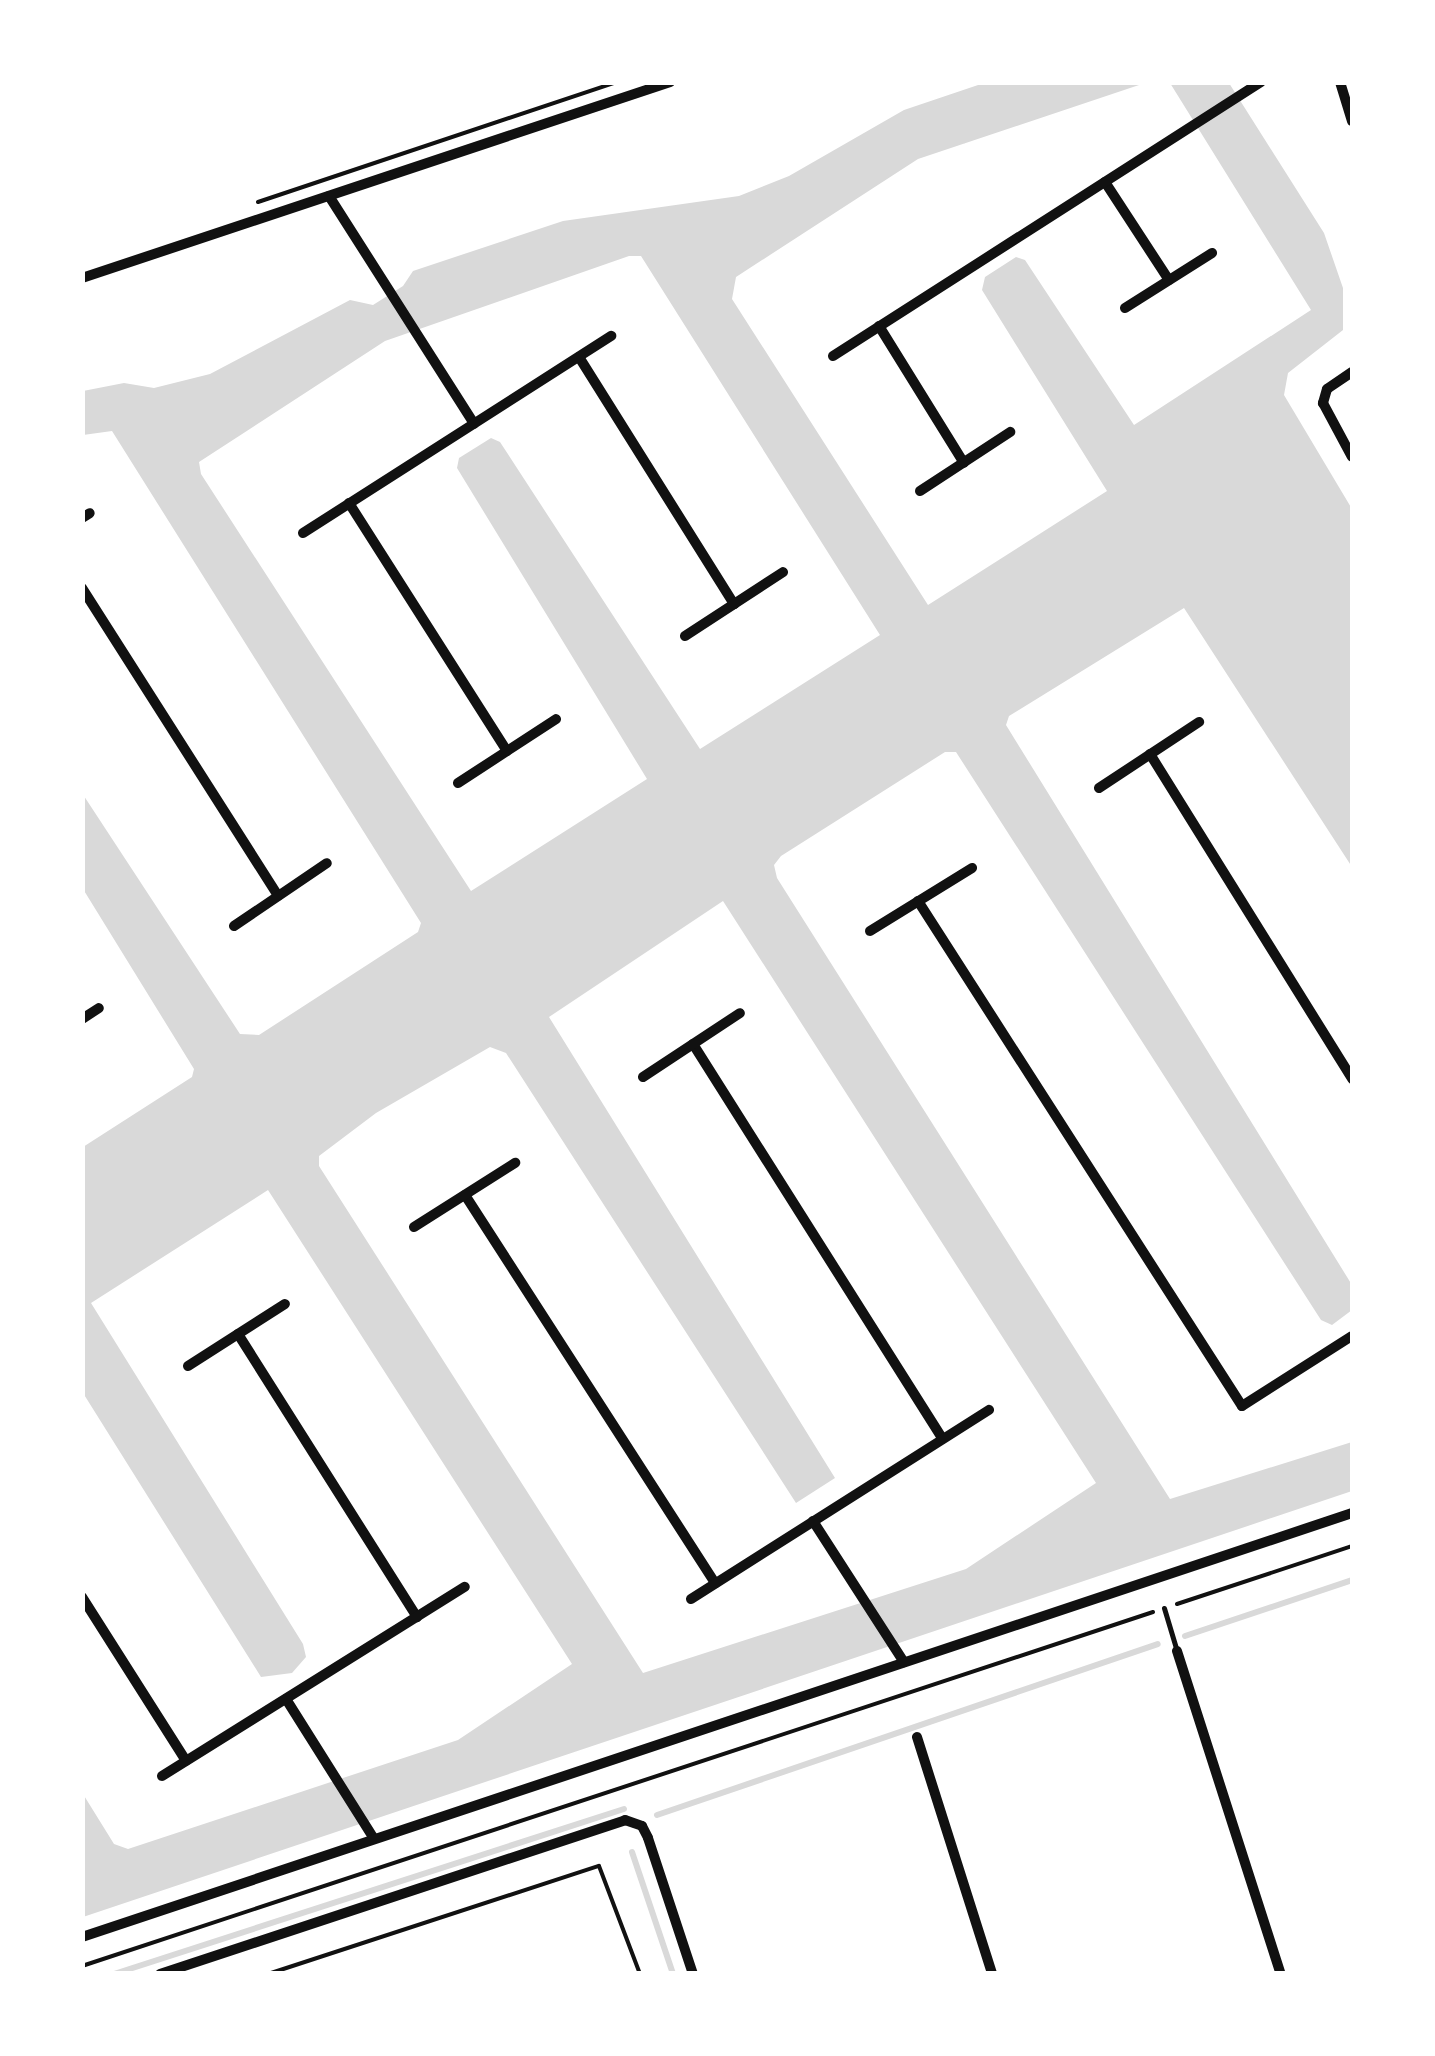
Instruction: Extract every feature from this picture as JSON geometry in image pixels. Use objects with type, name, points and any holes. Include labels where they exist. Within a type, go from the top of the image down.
[{"type":"street","points":[[82,278],[670,82]]},
{"type":"street","points":[[833,356],[1261,82]]},
{"type":"street","points":[[1340,82],[1352,121]]},
{"type":"street","points":[[1105,182],[1169,280]]},
{"type":"street","points":[[328,196],[474,424]]},
{"type":"street","points":[[1125,308],[1212,253]]},
{"type":"street","points":[[878,326],[964,463]]},
{"type":"street","points":[[302,532],[612,336]]},
{"type":"street","points":[[578,357],[734,604]]},
{"type":"street","points":[[1350,448],[1324,403],[1327,390],[1352,372]]},
{"type":"street","points":[[920,491],[1010,432]]},
{"type":"street","points":[[349,503],[507,751]]},
{"type":"street","points":[[685,636],[783,572]]},
{"type":"street","points":[[82,588],[278,896]]},
{"type":"street","points":[[458,783],[556,719]]},
{"type":"street","points":[[1099,788],[1199,722]]},
{"type":"street","points":[[1150,754],[1352,1079]]},
{"type":"street","points":[[234,926],[327,864]]},
{"type":"street","points":[[870,930],[972,868]]},
{"type":"street","points":[[918,901],[1242,1406],[1352,1336]]},
{"type":"street","points":[[82,1019],[99,1008]]},
{"type":"street","points":[[643,1077],[740,1013]]},
{"type":"street","points":[[693,1044],[943,1440]]},
{"type":"street","points":[[414,1226],[516,1164]]},
{"type":"street","points":[[465,1195],[715,1584]]},
{"type":"street","points":[[188,1366],[285,1304]]},
{"type":"street","points":[[238,1334],[417,1617]]},
{"type":"street","points":[[691,1599],[990,1410]]},
{"type":"street","points":[[82,1937],[1352,1514]]},
{"type":"street","points":[[813,1521],[904,1662]]},
{"type":"street","points":[[162,1776],[465,1587]]},
{"type":"street","points":[[82,1597],[186,1762]]},
{"type":"street","points":[[1178,1651],[1281,1974]]},
{"type":"street","points":[[286,1699],[374,1839]]},
{"type":"street","points":[[916,1738],[992,1974]]},
{"type":"street","points":[[160,1974],[634,1820],[648,1838],[694,1974]]},
{"type":"lane","points":[[1164,1608],[1178,1651]]},
{"type":"path","points":[[248,205],[616,82]]},
{"type":"path","points":[[82,1966],[1352,1546]]},
{"type":"path","points":[[268,1974],[600,1866],[640,1974]]},
{"type":"shaded area","points":[[984,83],[1145,83],[918,159],[736,277],[732,299],[928,605],[1107,491],[982,290],[985,277],[1016,257],[1025,260],[1134,425],[1311,310],[1170,83],[1229,83],[1324,233],[1343,288],[1343,330],[1288,373],[1284,395],[1352,509],[1352,867],[1184,608],[1009,716],[1006,725],[1352,1285],[1352,1310],[1332,1325],[1321,1320],[956,752],[945,752],[781,856],[774,865],[777,878],[1170,1499],[1352,1442],[1352,1491],[83,1917],[83,1794],[114,1844],[128,1849],[458,1740],[572,1664],[268,1190],[91,1303],[303,1644],[306,1657],[292,1673],[261,1677],[83,1393],[83,1147],[192,1077],[194,1069],[83,889],[82,793],[240,1034],[259,1035],[418,932],[421,923],[112,431],[83,435],[83,391],[124,383],[154,388],[210,374],[350,300],[373,305],[403,286],[413,271],[563,221],[739,196],[789,176],[904,110]],"holes":[[[629,256],[641,256],[880,635],[700,749],[500,442],[491,438],[459,458],[457,468],[647,779],[471,891],[201,474],[199,462],[385,341]],[[723,901],[1096,1483],[966,1569],[643,1673],[319,1166],[319,1156],[376,1113],[490,1047],[506,1053],[796,1503],[835,1478],[549,1017]]]},
{"type":"waterway","points":[[1185,1636],[1352,1580]]},
{"type":"waterway","points":[[657,1815],[1158,1644]]},
{"type":"waterway","points":[[114,1974],[624,1809]]},
{"type":"waterway","points":[[632,1852],[673,1974]]}]
